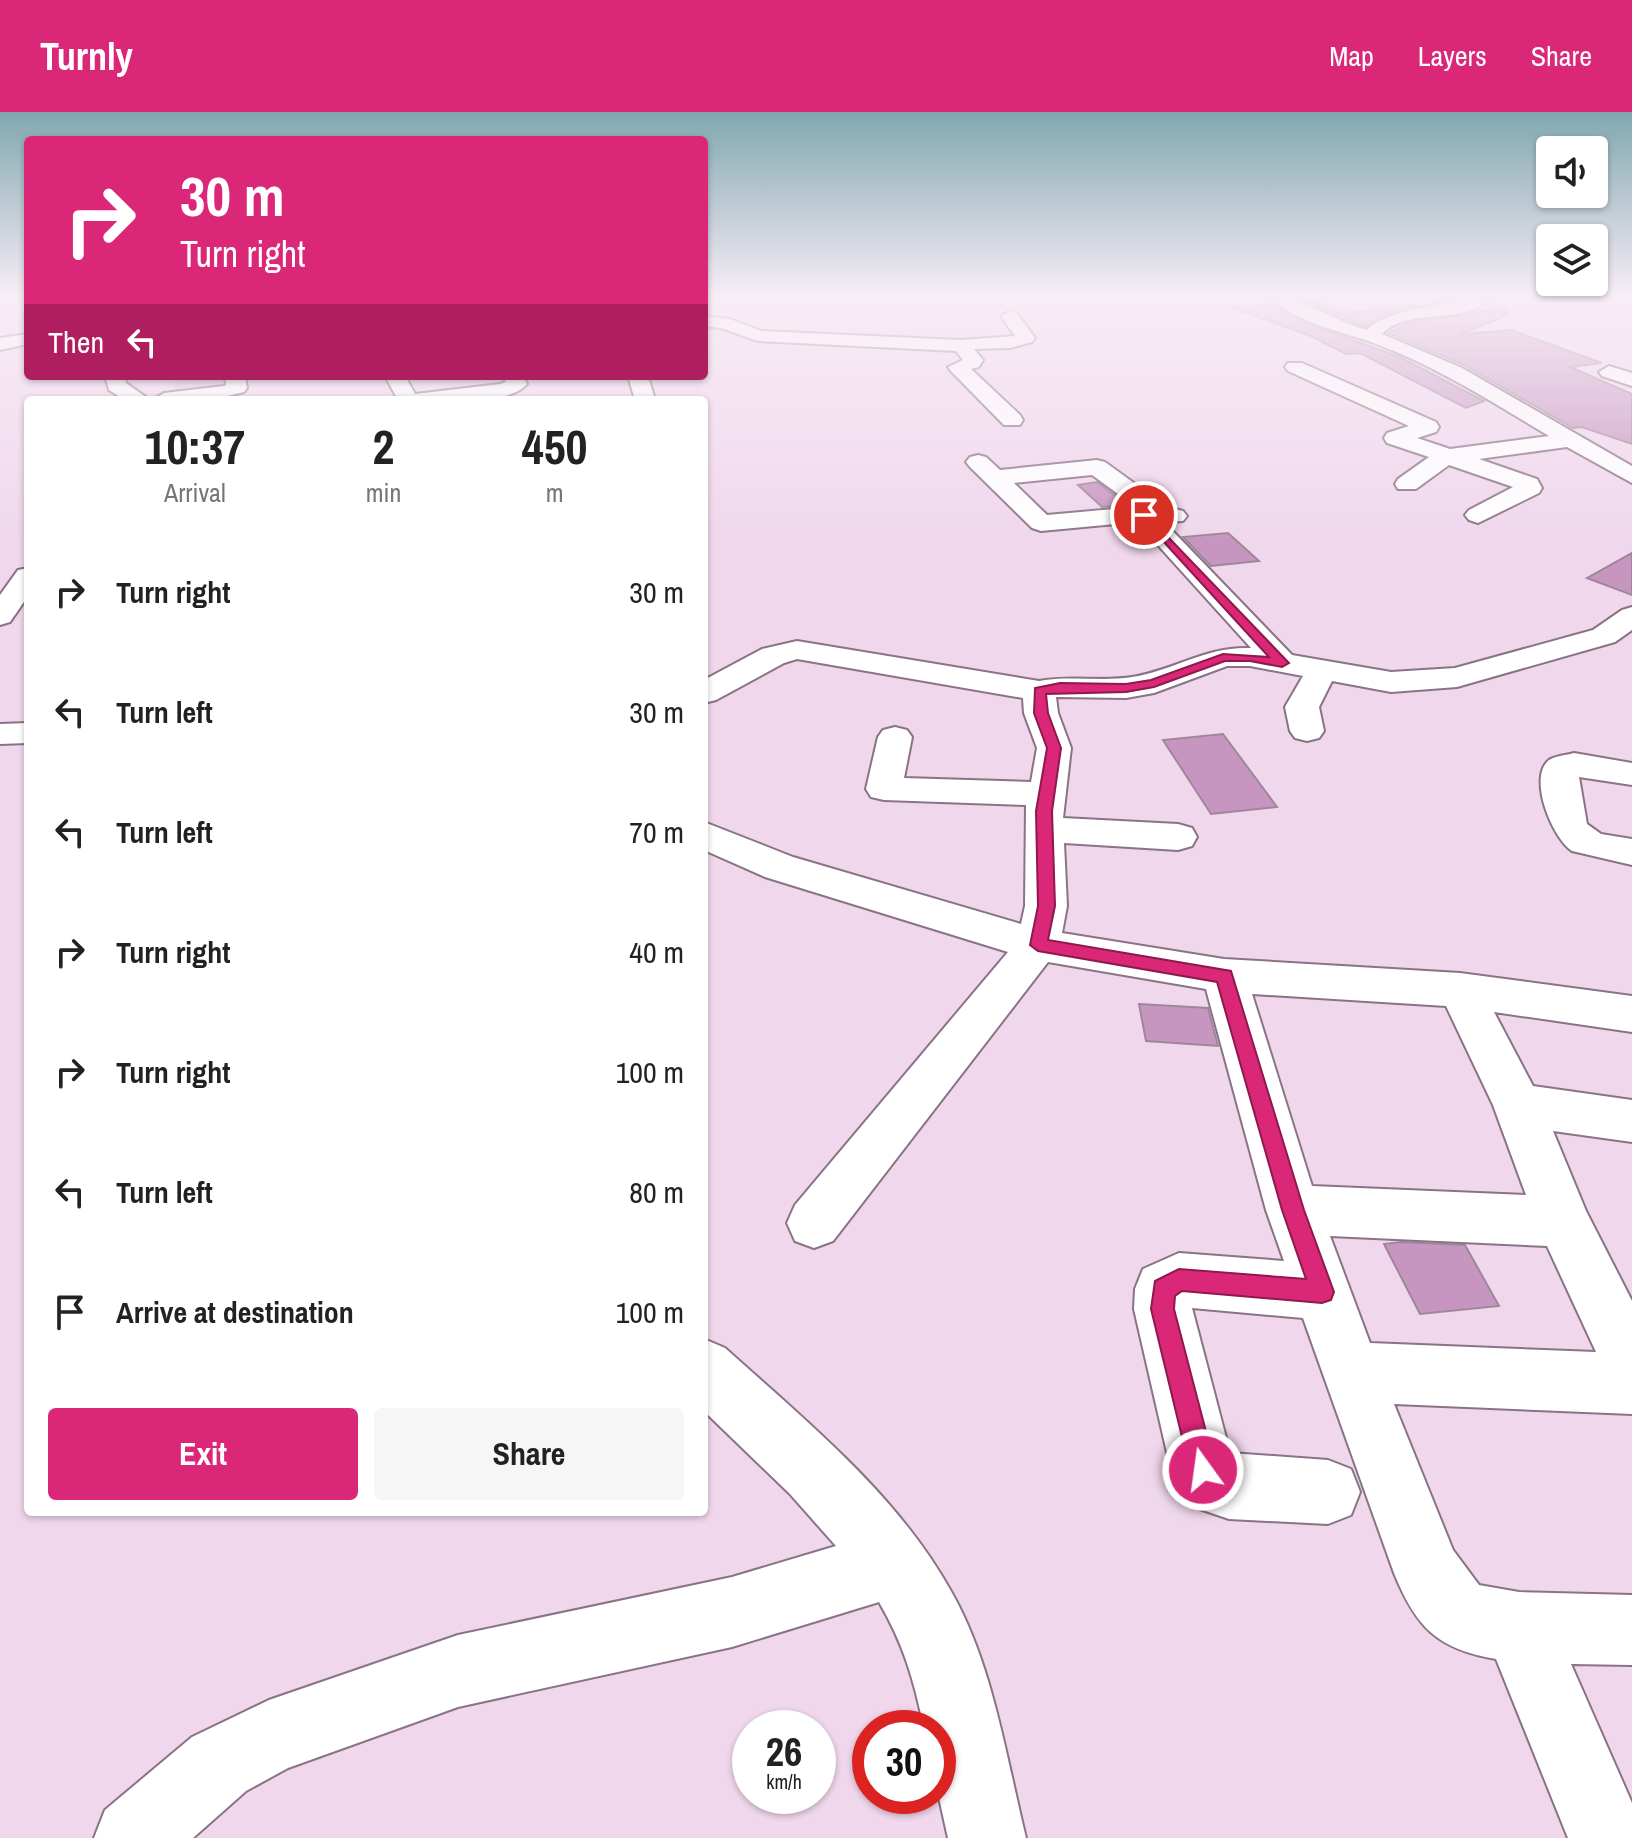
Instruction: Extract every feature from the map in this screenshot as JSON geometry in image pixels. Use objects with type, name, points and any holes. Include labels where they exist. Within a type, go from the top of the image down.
[{"type":"street","points":[[970,379],[1012,420]]},
{"type":"street","points":[[1321,379],[1427,426],[1394,437],[1528,484],[1530,488],[1478,515]]},
{"type":"street","points":[[1466,379],[1629,471]]},
{"type":"street","points":[[115,380],[116,386],[133,396]]},
{"type":"street","points":[[191,396],[228,392],[237,388],[236,380]]},
{"type":"street","points":[[426,396],[515,388],[515,380]]},
{"type":"street","points":[[990,398],[1019,395]]},
{"type":"street","points":[[1407,484],[1445,457],[1571,440]]},
{"type":"street","points":[[1159,515],[1041,523],[986,470],[1097,467],[1159,515],[1282,663]]},
{"type":"street","points":[[0,616],[24,582]]},
{"type":"street","points":[[708,691],[773,656],[797,650],[1039,691],[1060,687],[1126,688],[1154,683],[1223,657],[1250,657],[1391,682],[1457,677],[1618,641],[1632,616]]},
{"type":"street","points":[[1307,731],[1302,707],[1322,671]]},
{"type":"street","points":[[814,1223],[1038,945],[1046,906],[1046,811],[1054,748],[1041,713],[1039,691]]},
{"type":"street","points":[[0,734],[24,733]]},
{"type":"street","points":[[895,737],[884,789],[1046,811],[1178,837]]},
{"type":"street","points":[[1632,774],[1574,764],[1562,768],[1560,778],[1566,826],[1573,836],[1587,843],[1632,852]]},
{"type":"street","points":[[708,837],[779,867],[1038,945],[1224,976],[1460,990],[1632,1014]]},
{"type":"street","points":[[1224,976],[1293,1210],[1351,1372],[1428,1573],[1442,1600],[1466,1619],[1519,1627],[1632,1630]]},
{"type":"street","points":[[1460,990],[1518,1105],[1563,1222],[1632,1363]]},
{"type":"street","points":[[1518,1105],[1632,1121]]},
{"type":"street","points":[[1293,1210],[1563,1222]]},
{"type":"street","points":[[1322,1292],[1179,1280],[1163,1289],[1163,1309],[1203,1470],[1214,1483],[1229,1487],[1328,1492]]},
{"type":"street","points":[[1351,1372],[1632,1384]]},
{"type":"street","points":[[708,1373],[813,1471],[895,1563],[929,1620],[948,1670],[987,1838]]},
{"type":"street","points":[[133,1838],[219,1764],[269,1737],[458,1671],[732,1612],[895,1563]]},
{"type":"street","points":[[1519,1627],[1607,1838]]},
{"type":"shaded area","points":[[174,380],[230,380],[223,390],[182,396],[175,391]]},
{"type":"building","points":[[1409,379],[1441,379],[1484,401],[1466,408]]},
{"type":"building","points":[[1487,379],[1597,379],[1632,394],[1632,444],[1582,427],[1573,428]]},
{"type":"building","points":[[1097,482],[1128,505],[1102,507],[1078,485]]},
{"type":"building","points":[[1228,533],[1259,561],[1211,566],[1183,537]]},
{"type":"building","points":[[1632,553],[1632,595],[1587,578]]},
{"type":"building","points":[[1223,734],[1277,807],[1211,814],[1163,740]]},
{"type":"building","points":[[1139,1004],[1208,1008],[1218,1046],[1146,1041]]},
{"type":"building","points":[[1384,1244],[1465,1245],[1499,1306],[1420,1314]]},
{"type":"route","points":[[1144,515],[1282,663],[1250,657],[1223,657],[1154,683],[1126,688],[1086,686],[1039,691],[1041,713],[1054,748],[1044,811],[1046,906],[1038,945],[1224,976],[1293,1210],[1322,1292],[1179,1280],[1163,1289],[1163,1309],[1203,1470]]}]
